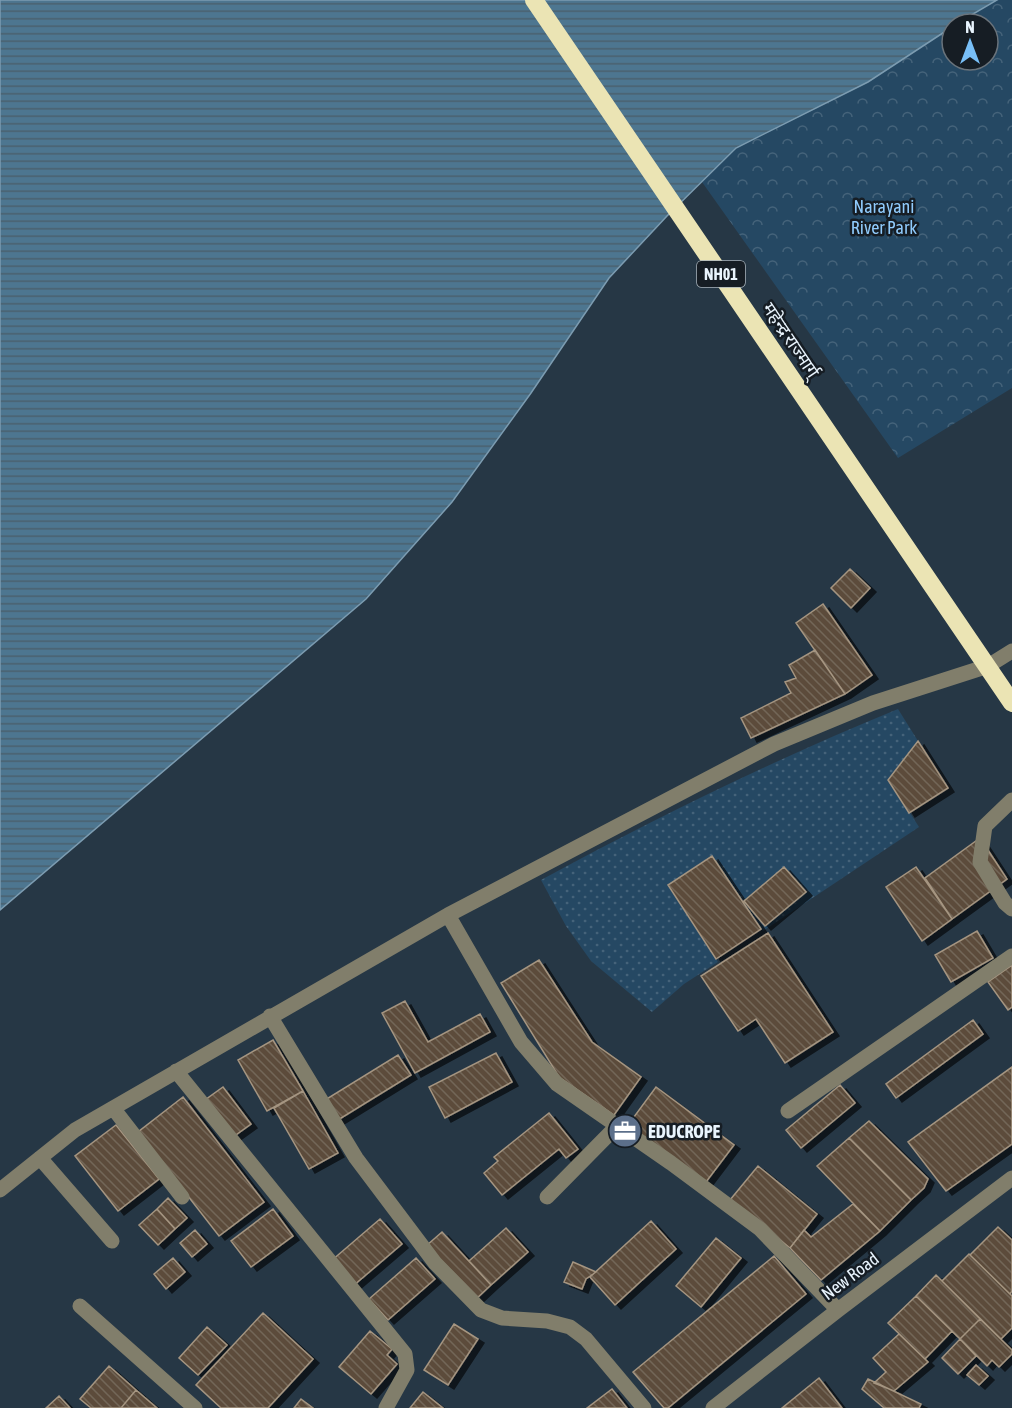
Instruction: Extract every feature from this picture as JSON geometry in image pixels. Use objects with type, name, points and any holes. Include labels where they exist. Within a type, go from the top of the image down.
[{"type":"highway","name":"महेन्द्र राज्मार्ग्","points":[[534,0],[1012,703]]},
{"type":"street","points":[[0,1190],[75,1130],[448,915],[774,744],[873,703],[988,666],[1012,651]]},
{"type":"street","points":[[1012,800],[986,826],[980,862],[1005,903],[1012,909]]},
{"type":"street","points":[[448,915],[521,1042],[557,1084],[760,1229],[838,1310]]},
{"type":"street","points":[[788,1111],[1012,956]]},
{"type":"street","points":[[270,1017],[356,1158],[435,1263],[482,1310],[502,1318],[547,1322],[570,1327],[586,1339],[644,1408]]},
{"type":"street","points":[[176,1071],[405,1354],[407,1370],[386,1408]]},
{"type":"street","points":[[113,1108],[182,1197]]},
{"type":"street","points":[[547,1197],[617,1125]]},
{"type":"street","points":[[40,1158],[112,1241]]},
{"type":"street","name":"New Road","points":[[713,1408],[1012,1178]]},
{"type":"street","points":[[80,1306],[195,1408]]},
{"type":"green space","name":"Narayani River Park","points":[[997,0],[1012,0],[1012,388],[898,458],[702,182],[736,148],[868,82],[940,35],[940,72],[1000,72],[1000,12],[976,12]]},
{"type":"green space","points":[[898,709],[918,741],[889,780],[919,827],[763,931],[712,856],[668,885],[718,962],[684,984],[652,1012],[591,961],[566,926],[541,880],[717,790]]},
{"type":"shaded area","points":[[0,0],[997,0],[976,12],[940,12],[940,35],[868,82],[736,148],[667,216],[609,278],[531,393],[452,502],[366,599],[0,910]]},
{"type":"building","points":[[850,569],[870,588],[851,608],[831,588]]},
{"type":"building","points":[[823,604],[872,675],[845,694],[796,623]]},
{"type":"building","points":[[815,650],[845,694],[751,738],[741,718],[791,693],[785,682],[796,678],[789,665]]},
{"type":"building","points":[[918,741],[948,788],[909,813],[888,780]]},
{"type":"building","points":[[980,838],[1007,879],[952,919],[925,878]]},
{"type":"building","points":[[712,856],[761,929],[716,959],[668,885]]},
{"type":"building","points":[[784,867],[806,892],[765,926],[744,901]]},
{"type":"building","points":[[916,867],[952,919],[922,941],[886,887]]},
{"type":"building","points":[[977,931],[993,958],[951,982],[935,955]]},
{"type":"building","points":[[768,933],[833,1032],[785,1063],[756,1019],[738,1031],[701,976]]},
{"type":"building","points":[[539,960],[592,1042],[641,1077],[614,1115],[559,1077],[501,983]]},
{"type":"building","points":[[1012,965],[1012,1007],[1008,1010],[988,982]]},
{"type":"building","points":[[405,1001],[428,1042],[480,1014],[490,1032],[415,1073],[382,1013]]},
{"type":"building","points":[[973,1020],[983,1034],[896,1098],[886,1084]]},
{"type":"building","points":[[273,1040],[303,1091],[267,1111],[238,1060]]},
{"type":"building","points":[[496,1053],[512,1082],[445,1118],[429,1087]]},
{"type":"building","points":[[398,1055],[411,1075],[338,1120],[325,1100]]},
{"type":"building","points":[[1012,1067],[1012,1144],[946,1191],[908,1142]]},
{"type":"building","points":[[840,1085],[855,1103],[801,1148],[786,1130]]},
{"type":"building","points":[[223,1087],[251,1124],[233,1137],[205,1100]]},
{"type":"building","points":[[656,1087],[734,1145],[706,1182],[628,1125]]},
{"type":"building","points":[[303,1091],[338,1153],[309,1169],[274,1108]]},
{"type":"building","points":[[183,1097],[264,1202],[219,1236],[138,1132]]},
{"type":"building","points":[[549,1113],[578,1149],[566,1158],[559,1149],[502,1195],[484,1173],[498,1161],[494,1157]]},
{"type":"building","points":[[869,1121],[928,1179],[924,1188],[911,1200],[849,1138]]},
{"type":"building","points":[[116,1125],[159,1179],[118,1211],[75,1156]]},
{"type":"building","points":[[849,1138],[911,1200],[880,1231],[817,1166]]},
{"type":"building","points":[[758,1166],[817,1214],[790,1248],[730,1200]]},
{"type":"building","points":[[168,1198],[187,1218],[175,1229],[157,1209]]},
{"type":"building","points":[[853,1204],[880,1231],[821,1280],[790,1248],[804,1230],[811,1237]]},
{"type":"building","points":[[157,1209],[175,1229],[158,1245],[139,1225]]},
{"type":"building","points":[[273,1209],[293,1236],[251,1267],[231,1241]]},
{"type":"building","points":[[380,1219],[402,1244],[353,1286],[331,1261]]},
{"type":"building","points":[[651,1221],[676,1249],[615,1305],[590,1277]]},
{"type":"building","points":[[998,1227],[1012,1240],[1012,1291],[1010,1294],[970,1255]]},
{"type":"building","points":[[506,1228],[528,1252],[491,1285],[469,1261]]},
{"type":"building","points":[[195,1230],[207,1244],[192,1257],[180,1243]]},
{"type":"building","points":[[442,1232],[491,1285],[475,1300],[426,1246]]},
{"type":"building","points":[[716,1238],[741,1258],[701,1307],[676,1286]]},
{"type":"building","points":[[969,1254],[1012,1296],[1012,1328],[1001,1339],[942,1281]]},
{"type":"building","points":[[774,1256],[806,1294],[668,1408],[664,1408],[633,1372]]},
{"type":"building","points":[[173,1258],[185,1272],[166,1289],[154,1274]]},
{"type":"building","points":[[416,1258],[435,1279],[388,1320],[369,1299]]},
{"type":"building","points":[[573,1262],[596,1272],[586,1279],[582,1289],[564,1282]]},
{"type":"building","points":[[936,1275],[980,1319],[960,1339],[916,1296]]},
{"type":"building","points":[[916,1296],[952,1331],[925,1359],[888,1323]]},
{"type":"building","points":[[263,1313],[313,1359],[268,1408],[221,1408],[196,1385]]},
{"type":"building","points":[[980,1319],[1012,1350],[1012,1354],[999,1367],[992,1360],[987,1366],[960,1339]]},
{"type":"building","points":[[454,1324],[478,1339],[448,1385],[424,1370]]},
{"type":"building","points":[[207,1327],[227,1345],[198,1375],[179,1358]]},
{"type":"building","points":[[370,1331],[392,1349],[387,1355],[397,1364],[371,1394],[339,1367]]},
{"type":"building","points":[[899,1334],[928,1362],[894,1391],[874,1383],[886,1372],[873,1358]]},
{"type":"building","points":[[960,1339],[976,1356],[958,1374],[942,1358]]},
{"type":"building","points":[[976,1365],[988,1376],[979,1385],[967,1375]]},
{"type":"building","points":[[109,1366],[136,1390],[121,1408],[91,1408],[80,1399]]},
{"type":"building","points":[[819,1378],[842,1408],[782,1408]]},
{"type":"building","points":[[868,1379],[921,1404],[919,1408],[884,1408],[862,1389]]},
{"type":"building","points":[[612,1389],[627,1408],[587,1408]]},
{"type":"building","points":[[136,1390],[157,1408],[121,1408]]},
{"type":"building","points":[[423,1392],[443,1408],[410,1408]]},
{"type":"building","points":[[59,1396],[70,1408],[46,1408]]},
{"type":"building","points":[[301,1399],[313,1408],[294,1408]]},
{"type":"place","name":"EDUCROPE","points":[[625,1131]]}]
